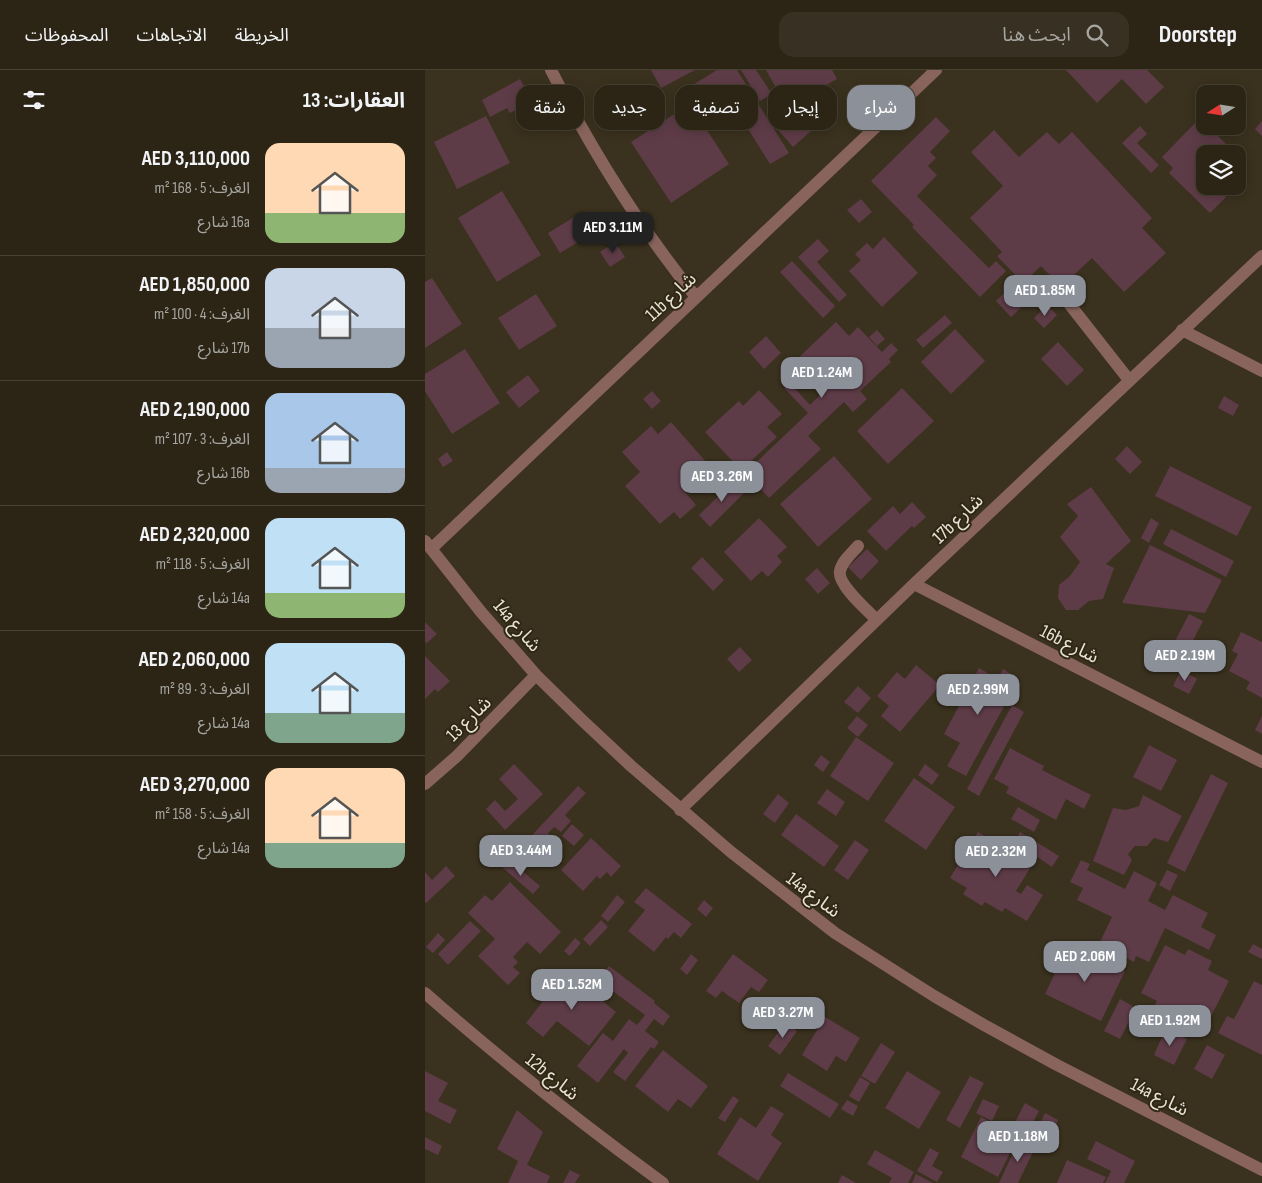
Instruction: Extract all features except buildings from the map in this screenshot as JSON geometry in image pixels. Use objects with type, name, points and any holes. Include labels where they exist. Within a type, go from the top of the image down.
[{"type":"street","points":[[551,70],[590,145],[614,184],[656,246],[696,297]]},
{"type":"street","name":"11b شارع","points":[[428,545],[696,297],[936,70]]},
{"type":"street","name":"17b شارع","points":[[680,810],[914,584],[1262,256]]},
{"type":"street","points":[[1067,301],[1129,380]]},
{"type":"street","points":[[1182,330],[1262,371]]},
{"type":"street","name":"14a شارع","points":[[428,545],[481,612],[536,675],[631,766],[680,810],[760,876],[835,933],[934,996],[1057,1065],[1262,1170]]},
{"type":"street","points":[[858,546],[843,563],[839,572],[841,581],[877,620]]},
{"type":"street","name":"16b شارع","points":[[914,584],[1262,762]]},
{"type":"street","name":"شارع 13","points":[[425,784],[457,756],[536,675]]},
{"type":"street","name":"12b شارع","points":[[425,993],[532,1084],[663,1183]]}]
